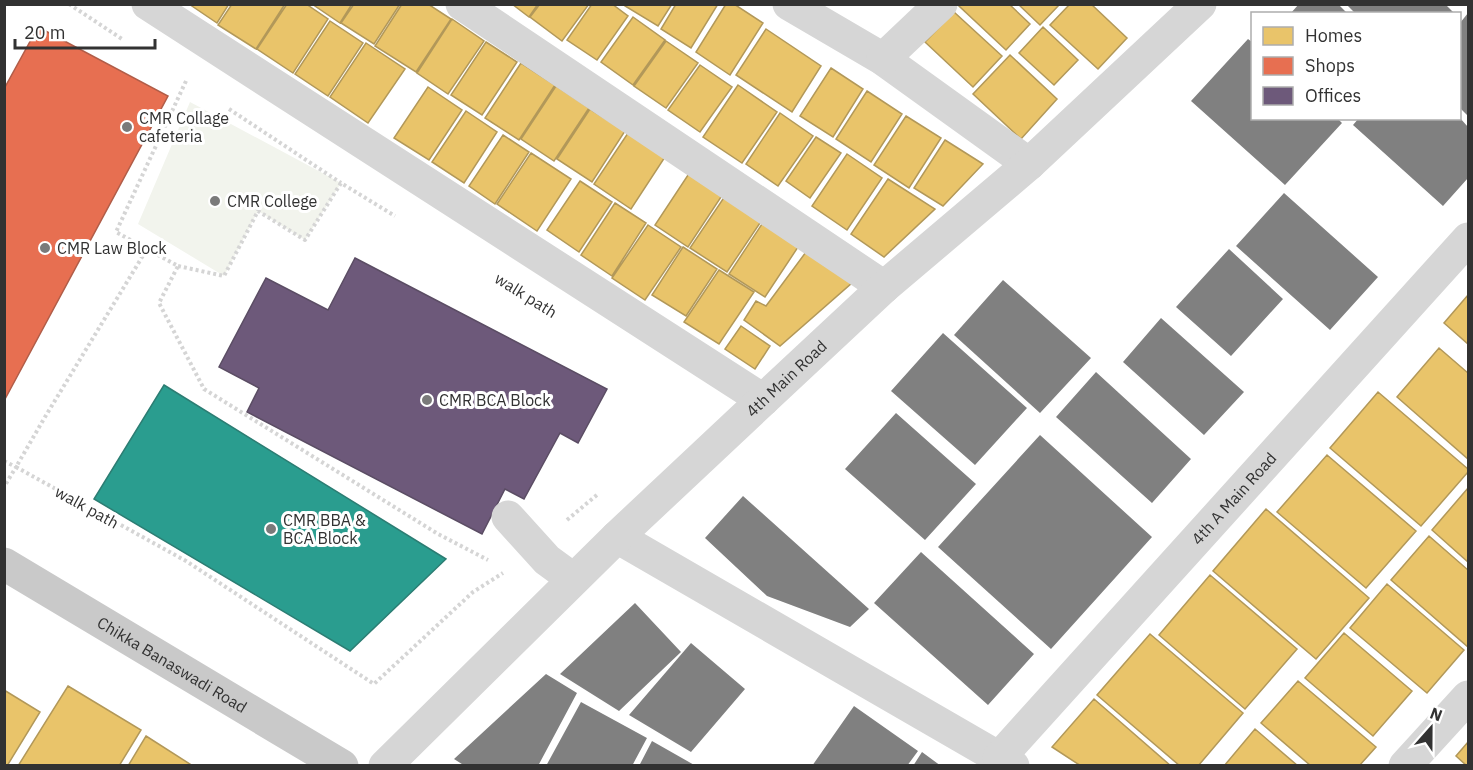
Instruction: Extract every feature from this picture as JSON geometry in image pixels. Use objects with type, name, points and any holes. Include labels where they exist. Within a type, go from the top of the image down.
[{"type":"main road","name":"Chikka Banaswadi Road","points":[[4,564],[342,765]]},
{"type":"street","points":[[148,4],[763,400]]},
{"type":"street","points":[[462,4],[884,287]]},
{"type":"street","points":[[789,4],[883,59],[1029,164]]},
{"type":"street","points":[[883,59],[941,4]]},
{"type":"street","name":"4th Main Road","points":[[385,765],[616,537],[884,287],[1029,164],[1200,4]]},
{"type":"street","name":"4th A Main Road","points":[[1006,762],[1468,239]]},
{"type":"street","points":[[508,517],[547,560],[573,579]]},
{"type":"street","points":[[616,537],[1006,762]]},
{"type":"street","points":[[1405,765],[1468,697]]},
{"type":"path","points":[[186,81],[116,232],[178,266],[224,276],[258,211],[305,240],[341,183],[403,221]]},
{"type":"path","points":[[4,487],[147,249]]},
{"type":"path","points":[[178,266],[159,303],[204,389],[438,534],[508,570]]},
{"type":"path","name":"walk path","points":[[4,461],[186,561],[374,684],[473,591],[508,570],[607,487]]},
{"type":"shaded area","points":[[190,102],[341,183],[305,240],[258,211],[224,276],[138,224]]},
{"type":"building: Homes","points":[[189,4],[229,4],[217,23]]},
{"type":"building: Homes","points":[[232,4],[285,4],[256,49],[218,25]]},
{"type":"building: Homes","points":[[287,4],[306,4],[328,19],[293,73],[257,49]]},
{"type":"building: Homes","points":[[312,4],[352,4],[340,23]]},
{"type":"building: Homes","points":[[354,4],[400,4],[374,44],[341,23]]},
{"type":"building: Homes","points":[[402,4],[428,4],[451,19],[416,72],[375,46]]},
{"type":"building: Homes","points":[[512,4],[538,4],[529,17]]},
{"type":"building: Homes","points":[[540,4],[589,4],[562,41],[530,17]]},
{"type":"building: Homes","points":[[592,4],[612,4],[628,16],[597,60],[567,40]]},
{"type":"building: Homes","points":[[626,4],[672,4],[658,26],[625,6]]},
{"type":"building: Homes","points":[[676,4],[718,4],[691,48],[661,29]]},
{"type":"building: Homes","points":[[726,4],[734,4],[763,23],[730,75],[696,52]]},
{"type":"building: Homes","points":[[960,4],[1009,4],[1030,24],[1006,50],[959,6]]},
{"type":"building: Homes","points":[[1018,4],[1060,4],[1040,25]]},
{"type":"building: Homes","points":[[1070,4],[1091,4],[1127,38],[1098,69],[1050,25]]},
{"type":"building: Homes","points":[[954,12],[1002,56],[973,87],[925,42]]},
{"type":"building: Homes","points":[[633,17],[665,40],[633,85],[601,62]]},
{"type":"building: Homes","points":[[452,19],[484,41],[448,94],[417,73]]},
{"type":"building: Homes","points":[[330,21],[363,43],[328,96],[295,74]]},
{"type":"building: Homes","points":[[1043,27],[1078,60],[1054,85],[1019,53]]},
{"type":"building: Homes","points":[[766,29],[821,66],[792,112],[736,75]]},
{"type":"building: Homes","points":[[666,41],[698,63],[666,108],[634,86]]},
{"type":"building: Homes","points":[[486,42],[517,62],[482,115],[451,95]]},
{"type":"building: Homes","points":[[366,43],[405,69],[368,123],[330,97]]},
{"type":"building: Homes","points":[[1010,55],[1057,99],[1021,139],[973,94]]},
{"type":"building: Homes","points":[[521,63],[555,85],[519,140],[485,118]]},
{"type":"building: Homes","points":[[700,65],[732,87],[700,132],[668,110]]},
{"type":"building: Homes","points":[[831,68],[863,89],[833,137],[800,116]]},
{"type":"building: Homes","points":[[738,85],[777,112],[742,163],[703,137]]},
{"type":"building: Homes","points":[[556,86],[589,108],[554,161],[521,139]]},
{"type":"building: Homes","points":[[428,87],[462,110],[429,160],[394,138]]},
{"type":"building: Homes","points":[[867,91],[902,114],[871,162],[836,139]]},
{"type":"building: Homes","points":[[590,109],[625,131],[592,182],[557,159]]},
{"type":"building: Homes","points":[[466,111],[497,132],[464,183],[432,162]]},
{"type":"building: Homes","points":[[780,113],[813,136],[778,186],[746,164]]},
{"type":"building: Homes","points":[[906,116],[941,138],[909,188],[874,165]]},
{"type":"building: Homes","points":[[628,133],[665,157],[631,209],[594,184]]},
{"type":"building: Homes","points":[[503,135],[529,152],[495,204],[469,186]]},
{"type":"building: Homes","points":[[816,137],[841,153],[810,198],[786,181]]},
{"type":"building: Homes","points":[[945,140],[983,164],[943,206],[914,188]]},
{"type":"building: Homes","points":[[531,153],[571,179],[537,231],[497,204]]},
{"type":"building: Homes","points":[[847,154],[882,178],[847,230],[812,206]]},
{"type":"building: Homes","points":[[690,172],[723,194],[688,247],[655,225]]},
{"type":"building: Homes","points":[[888,179],[935,209],[884,257],[851,234]]},
{"type":"building: Homes","points":[[580,181],[612,202],[579,252],[547,230]]},
{"type":"building: Homes","points":[[725,196],[762,220],[727,272],[690,248]]},
{"type":"building: Homes","points":[[615,203],[646,223],[612,276],[581,255]]},
{"type":"building: Homes","points":[[764,221],[800,244],[765,297],[729,274]]},
{"type":"building: Homes","points":[[648,225],[681,247],[645,300],[612,278]]},
{"type":"building: Homes","points":[[683,247],[717,269],[686,316],[652,295]]},
{"type":"building: Homes","points":[[806,252],[853,282],[780,346],[744,320],[756,301],[766,306]]},
{"type":"building: Homes","points":[[719,270],[754,292],[719,344],[684,322]]},
{"type":"building: Homes","points":[[1468,295],[1468,344],[1444,323]]},
{"type":"building: Homes","points":[[741,326],[770,346],[755,369],[725,349]]},
{"type":"building: Homes","points":[[1439,348],[1468,373],[1468,459],[1397,397]]},
{"type":"building: Homes","points":[[1378,392],[1468,469],[1468,472],[1421,526],[1330,448]]},
{"type":"building: Homes","points":[[1327,455],[1416,531],[1366,588],[1277,512]]},
{"type":"building: Homes","points":[[1468,488],[1468,562],[1432,530]]},
{"type":"building: Homes","points":[[1266,509],[1369,598],[1316,659],[1213,571]]},
{"type":"building: Homes","points":[[1429,536],[1468,570],[1468,647],[1391,580]]},
{"type":"building: Homes","points":[[1210,575],[1297,649],[1245,709],[1159,635]]},
{"type":"building: Homes","points":[[1387,584],[1464,650],[1427,693],[1350,628]]},
{"type":"building: Homes","points":[[1344,633],[1412,691],[1373,736],[1305,678]]},
{"type":"building: Homes","points":[[1150,634],[1243,713],[1198,766],[1180,766],[1097,695]]},
{"type":"building: Homes","points":[[1298,681],[1376,747],[1359,766],[1311,766],[1261,723]]},
{"type":"building: Homes","points":[[68,686],[141,730],[119,766],[18,766]]},
{"type":"building: Homes","points":[[4,690],[40,712],[7,766],[4,766]]},
{"type":"building: Homes","points":[[1094,699],[1171,766],[1081,766],[1052,747]]},
{"type":"building: Homes","points":[[1255,729],[1298,766],[1224,766]]},
{"type":"building: Homes","points":[[146,736],[193,766],[128,766]]},
{"type":"building: Homes","points":[[1468,742],[1468,766],[1467,766],[1456,756]]},
{"type":"building: Shops","name":"CMR Law Block","points":[[38,27],[168,96],[4,401],[4,89]]},
{"type":"building: Offices","name":"CMR BCA Block","points":[[355,258],[607,389],[578,443],[560,433],[524,499],[505,489],[482,534],[247,412],[259,388],[219,367],[266,278],[328,310]]},
{"type":"building: Schools","name":"CMR BBA & BCA Block","points":[[164,385],[446,559],[350,651],[94,499]]},
{"type":"building: Other","points":[[1299,4],[1338,4],[1346,12],[1292,12]]},
{"type":"building: Other","points":[[1346,4],[1445,4],[1453,12],[1354,12]]},
{"type":"building: Other","points":[[1468,13],[1468,116],[1461,109],[1461,22]]},
{"type":"building: Other","points":[[1248,39],[1251,41],[1251,120],[1339,120],[1342,123],[1285,185],[1191,101]]},
{"type":"building: Other","points":[[1461,119],[1468,127],[1468,178],[1443,206],[1353,125],[1357,120]]},
{"type":"building: Other","points":[[1284,193],[1378,277],[1330,330],[1236,246]]},
{"type":"building: Other","points":[[1229,249],[1283,299],[1231,356],[1176,307]]},
{"type":"building: Other","points":[[1003,280],[1091,358],[1040,413],[954,335]]},
{"type":"building: Other","points":[[1161,318],[1244,392],[1204,435],[1123,362]]},
{"type":"building: Other","points":[[943,333],[1027,408],[975,465],[891,391]]},
{"type":"building: Other","points":[[1096,372],[1191,459],[1152,503],[1056,417]]},
{"type":"building: Other","points":[[896,413],[976,484],[925,540],[845,469]]},
{"type":"building: Other","points":[[1040,435],[1152,537],[1051,649],[938,547]]},
{"type":"building: Other","points":[[743,496],[869,609],[850,627],[767,596],[705,538]]},
{"type":"building: Other","points":[[921,552],[1034,654],[988,705],[874,603]]},
{"type":"building: Other","points":[[635,603],[681,652],[619,711],[560,674]]},
{"type":"building: Other","points":[[691,643],[745,689],[691,752],[629,715]]},
{"type":"building: Other","points":[[546,674],[577,693],[538,766],[465,766],[454,759]]},
{"type":"building: Other","points":[[581,702],[647,738],[632,766],[546,766]]},
{"type":"building: Other","points":[[854,706],[918,751],[907,766],[812,766]]},
{"type":"building: Other","points":[[652,741],[696,766],[639,766]]},
{"type":"building: Other","points":[[922,752],[941,766],[913,766]]},
{"type":"place","name":"CMR Collage cafeteria","points":[[127,127]]},
{"type":"place","name":"CMR College","points":[[215,201]]},
{"type":"place","name":"CMR Law Block","points":[[45,248]]},
{"type":"place","name":"CMR BCA Block","points":[[427,400]]},
{"type":"place","name":"CMR BBA & BCA Block","points":[[271,529]]}]
